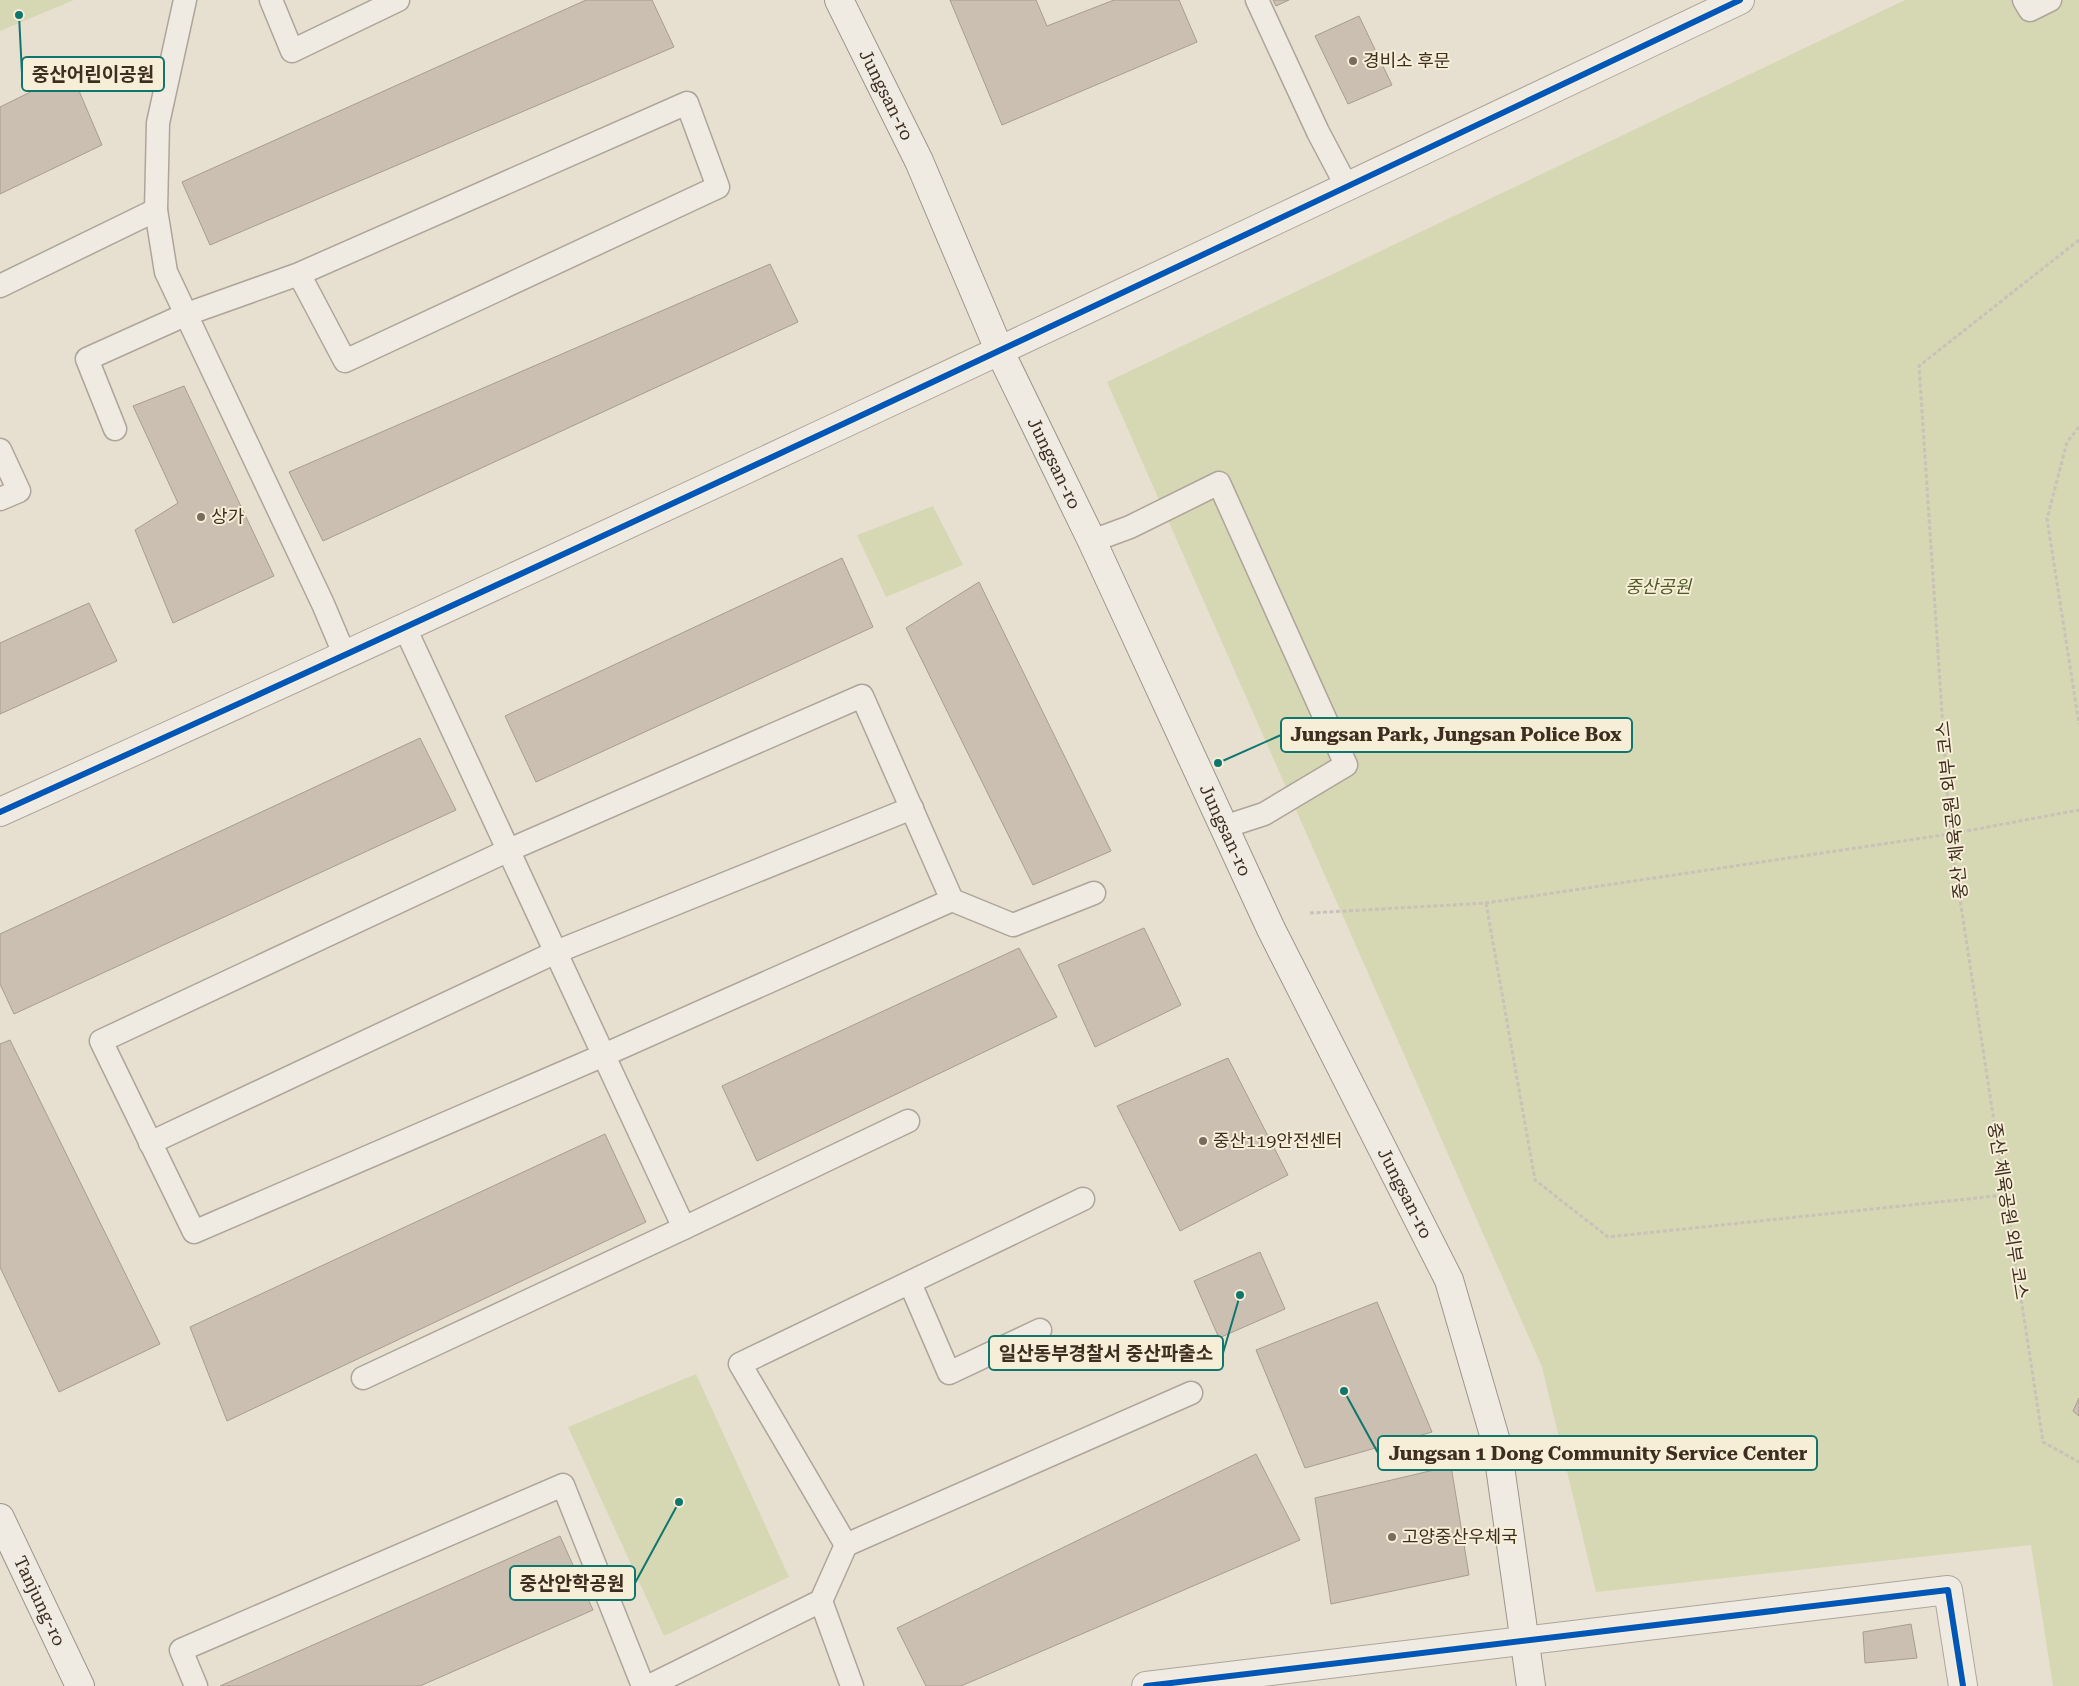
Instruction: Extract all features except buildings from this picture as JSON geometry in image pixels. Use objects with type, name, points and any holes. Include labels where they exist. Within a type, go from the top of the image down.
[{"type":"street","name":"Jungsan-ro","points":[[839,0],[919,161],[1000,352],[1092,541],[1271,929],[1450,1280],[1497,1445],[1531,1686]]},
{"type":"street","points":[[0,812],[346,656],[1000,352],[1740,0]]},
{"type":"street","name":"Tanjung-ro","points":[[0,1518],[80,1686]]},
{"type":"street","points":[[1146,1686],[1948,1590],[1963,1686]]},
{"type":"lane","points":[[185,0],[158,123],[156,210],[166,272],[346,656]]},
{"type":"lane","points":[[271,0],[292,51],[398,0]]},
{"type":"lane","points":[[1257,0],[1318,132],[1347,187]]},
{"type":"lane","points":[[2024,0],[2030,10],[2050,0]]},
{"type":"lane","points":[[115,429],[87,359],[187,314],[299,274],[687,102],[718,186],[345,361],[299,274]]},
{"type":"lane","points":[[0,286],[156,210]]},
{"type":"lane","points":[[0,450],[19,491],[0,499]]},
{"type":"lane","points":[[1092,541],[1130,527],[1219,483],[1346,766],[1264,814],[1224,827]]},
{"type":"lane","points":[[405,628],[684,1228]]},
{"type":"lane","points":[[952,900],[604,1056],[194,1232],[101,1042],[509,850],[862,696],[952,900],[1013,925],[1094,893]]},
{"type":"lane","points":[[150,1143],[556,952],[912,808]]},
{"type":"lane","points":[[363,1378],[908,1121]]},
{"type":"lane","points":[[846,1545],[740,1364],[1083,1199]]},
{"type":"lane","points":[[910,1283],[949,1373],[1040,1330]]},
{"type":"lane","points":[[649,1686],[821,1601],[846,1545],[1192,1393]]},
{"type":"lane","points":[[196,1686],[181,1650],[563,1485],[643,1686]]},
{"type":"lane","points":[[821,1601],[852,1686]]},
{"type":"path","points":[[2079,427],[2067,442],[2047,519],[2079,724]]},
{"type":"path","points":[[1310,913],[1486,903],[1950,834],[2079,810]]},
{"type":"path","points":[[1486,903],[1535,1180],[1608,1237],[2005,1195]]},
{"type":"green space","points":[[0,0],[74,0],[0,31]]},
{"type":"green space","name":"중산공원","points":[[1905,0],[2079,0],[2079,1686],[2053,1686],[2031,1545],[1596,1592],[1542,1367],[1107,382]]},
{"type":"green space","points":[[933,506],[963,565],[886,597],[857,535]]},
{"type":"green space","points":[[696,1374],[789,1577],[664,1636],[568,1427]]},
{"type":"cycle path","points":[[0,812],[437,613],[1306,206],[1740,0]]},
{"type":"cycle path","points":[[1146,1686],[1948,1590],[1963,1686]]},
{"type":"place","name":"중산어린이공원","points":[[19,15]]},
{"type":"place","name":"경비소 후문","points":[[1353,61]]},
{"type":"place","name":"상가","points":[[201,517]]},
{"type":"place","name":"Jungsan Park, Jungsan Police Box","points":[[1218,763]]},
{"type":"place","name":"중산119안전센터","points":[[1203,1141]]},
{"type":"place","name":"일산동부경찰서 중산파출소","points":[[1240,1295]]},
{"type":"place","name":"Jungsan 1 Dong Community Service Center","points":[[1344,1391]]},
{"type":"place","name":"중산안학공원","points":[[679,1502]]},
{"type":"place","name":"고양중산우체국","points":[[1392,1537]]}]
